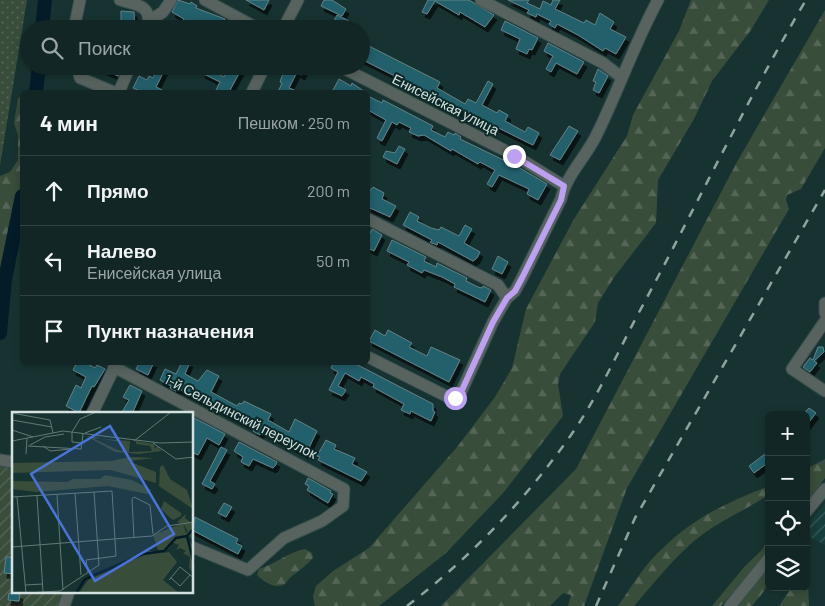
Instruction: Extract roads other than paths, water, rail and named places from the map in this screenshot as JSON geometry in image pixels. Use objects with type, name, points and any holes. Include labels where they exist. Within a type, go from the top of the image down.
[{"type":"street","points":[[76,20],[80,0]]},
{"type":"street","points":[[120,0],[143,6],[148,13],[147,20]]},
{"type":"street","points":[[153,20],[171,0]]},
{"type":"street","points":[[205,0],[242,20]]},
{"type":"street","points":[[288,20],[298,0]]},
{"type":"street","points":[[482,0],[603,63],[621,77]]},
{"type":"street","points":[[370,358],[452,399],[462,390],[507,298],[515,291],[561,200],[564,186],[582,161],[596,136],[621,77],[658,0]]},
{"type":"street","points":[[83,75],[110,90]]},
{"type":"street","points":[[120,90],[126,75]]},
{"type":"street","points":[[253,90],[260,75]]},
{"type":"street","name":"Енисейская улица","points":[[357,75],[514,156],[564,186]]},
{"type":"street","points":[[370,220],[498,285],[507,298]]},
{"type":"street","points":[[825,303],[825,313]]},
{"type":"street","points":[[825,321],[792,368],[825,391]]},
{"type":"street","points":[[93,412],[116,365]]},
{"type":"street","name":"1-й Сельдинский переулок","points":[[116,365],[342,486],[345,499],[343,506],[322,521],[284,538],[248,570],[194,549]]},
{"type":"street","points":[[810,507],[825,489]]},
{"type":"street","points":[[730,606],[765,563]]},
{"type":"street","points":[[64,606],[68,594]]},
{"type":"waterway","points":[[43,20],[45,0]]},
{"type":"waterway","points":[[36,90],[38,75]]},
{"type":"waterway","points":[[0,333],[5,279],[20,206]]},
{"type":"railway","points":[[407,606],[475,548],[516,505],[571,435],[606,377],[762,78],[806,0]]},
{"type":"railway","points":[[596,606],[635,518],[825,190]]}]
